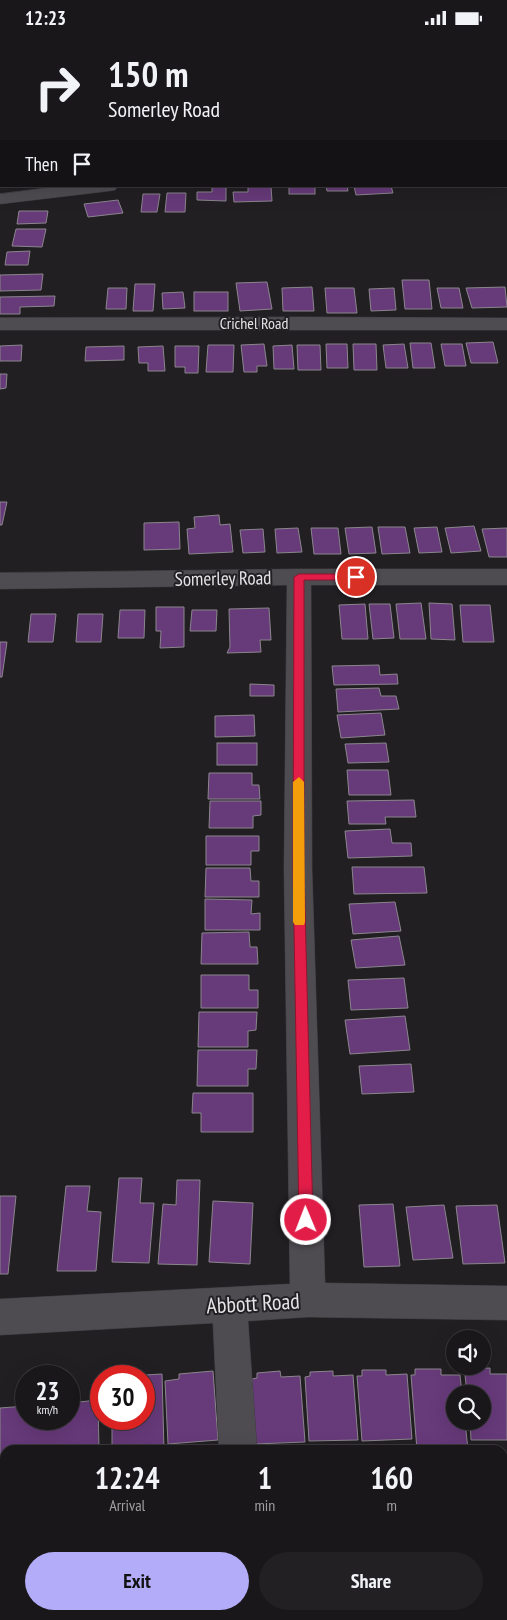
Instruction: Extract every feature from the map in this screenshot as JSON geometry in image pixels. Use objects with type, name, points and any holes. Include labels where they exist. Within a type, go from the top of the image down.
[{"type":"street","points":[[0,199],[101,187]]},
{"type":"street","name":"Crichel Road","points":[[0,324],[507,324]]},
{"type":"street","points":[[299,577],[298,869],[308,1300]]},
{"type":"street","name":"Somerley Road","points":[[0,581],[299,577],[507,577]]},
{"type":"street","name":"Abbott Road","points":[[0,1317],[308,1300],[507,1303]]},
{"type":"street","points":[[229,1305],[238,1445]]},
{"type":"building","points":[[212,187],[226,187],[226,201],[197,200],[197,192],[212,192]]},
{"type":"building","points":[[248,187],[271,187],[272,201],[234,202],[233,192],[248,192]]},
{"type":"building","points":[[289,187],[315,187],[315,194],[289,194]]},
{"type":"building","points":[[326,187],[347,187],[348,191],[327,191]]},
{"type":"building","points":[[354,187],[391,187],[393,193],[356,195]]},
{"type":"building","points":[[167,193],[186,193],[185,212],[165,212]]},
{"type":"building","points":[[143,194],[160,194],[157,212],[141,212]]},
{"type":"building","points":[[118,200],[123,213],[88,217],[84,204]]},
{"type":"building","points":[[19,211],[48,211],[46,223],[17,224]]},
{"type":"building","points":[[16,229],[46,229],[42,247],[12,246]]},
{"type":"building","points":[[30,251],[28,265],[5,265],[7,252]]},
{"type":"building","points":[[43,274],[41,290],[0,291],[0,275]]},
{"type":"building","points":[[402,280],[429,280],[432,309],[405,309]]},
{"type":"building","points":[[267,282],[272,309],[240,311],[236,283]]},
{"type":"building","points":[[135,284],[155,284],[153,311],[133,311]]},
{"type":"building","points":[[312,287],[314,311],[283,311],[282,288]]},
{"type":"building","points":[[505,287],[507,307],[472,308],[466,288]]},
{"type":"building","points":[[108,288],[127,288],[126,309],[106,309]]},
{"type":"building","points":[[325,288],[354,288],[357,313],[327,313]]},
{"type":"building","points":[[394,288],[396,310],[371,311],[369,289]]},
{"type":"building","points":[[437,288],[459,288],[463,308],[441,308]]},
{"type":"building","points":[[183,292],[185,308],[163,309],[162,293]]},
{"type":"building","points":[[194,292],[228,292],[228,311],[194,311]]},
{"type":"building","points":[[55,296],[54,306],[20,307],[20,314],[0,314],[0,297]]},
{"type":"building","points":[[493,342],[498,363],[471,363],[466,343]]},
{"type":"building","points":[[410,343],[431,343],[435,368],[413,368]]},
{"type":"building","points":[[264,344],[267,366],[257,366],[257,372],[244,372],[241,345]]},
{"type":"building","points":[[326,344],[347,344],[348,368],[327,368]]},
{"type":"building","points":[[353,344],[376,344],[377,370],[354,370]]},
{"type":"building","points":[[404,344],[408,368],[386,368],[383,345]]},
{"type":"building","points":[[441,344],[462,344],[466,366],[445,366]]},
{"type":"building","points":[[22,345],[21,361],[0,361],[0,346]]},
{"type":"building","points":[[208,345],[234,345],[233,372],[206,372]]},
{"type":"building","points":[[292,345],[294,369],[274,369],[273,346]]},
{"type":"building","points":[[297,345],[320,345],[321,370],[298,370]]},
{"type":"building","points":[[124,346],[124,360],[85,361],[86,347]]},
{"type":"building","points":[[163,346],[165,371],[148,371],[148,363],[139,363],[138,347]]},
{"type":"building","points":[[175,346],[199,346],[198,373],[185,373],[185,367],[175,367]]},
{"type":"building","points":[[0,374],[7,374],[6,388],[0,389]]},
{"type":"building","points":[[0,502],[7,502],[2,525],[0,525]]},
{"type":"building","points":[[219,515],[220,525],[230,524],[233,552],[189,554],[187,529],[195,528],[194,517]]},
{"type":"building","points":[[179,522],[180,549],[144,550],[144,523]]},
{"type":"building","points":[[474,526],[481,551],[451,553],[445,528]]},
{"type":"building","points":[[372,527],[376,553],[349,554],[345,528]]},
{"type":"building","points":[[378,527],[405,527],[410,553],[382,554]]},
{"type":"building","points":[[437,527],[442,552],[419,553],[414,528]]},
{"type":"building","points":[[298,528],[302,552],[277,553],[275,529]]},
{"type":"building","points":[[311,528],[338,528],[341,554],[314,554]]},
{"type":"building","points":[[507,528],[507,557],[489,557],[482,529]]},
{"type":"building","points":[[263,529],[265,552],[243,553],[240,530]]},
{"type":"building","points":[[421,603],[426,639],[400,639],[396,604]]},
{"type":"building","points":[[429,603],[452,604],[455,640],[431,639]]},
{"type":"building","points":[[365,604],[368,639],[342,639],[339,605]]},
{"type":"building","points":[[369,604],[390,604],[394,638],[373,639]]},
{"type":"building","points":[[460,605],[490,605],[494,642],[463,642]]},
{"type":"building","points":[[156,607],[184,607],[184,647],[160,648],[161,631],[156,631]]},
{"type":"building","points":[[269,608],[271,640],[260,640],[261,652],[227,653],[230,647],[229,609]]},
{"type":"building","points":[[120,610],[145,610],[144,638],[118,638]]},
{"type":"building","points":[[192,610],[217,610],[216,631],[190,631]]},
{"type":"building","points":[[31,614],[56,614],[53,642],[28,642]]},
{"type":"building","points":[[78,614],[103,614],[101,642],[76,642]]},
{"type":"building","points":[[0,642],[7,642],[2,677],[0,677]]},
{"type":"building","points":[[379,665],[380,675],[397,674],[398,684],[334,685],[332,666]]},
{"type":"building","points":[[250,684],[274,685],[274,696],[250,696]]},
{"type":"building","points":[[379,688],[381,696],[396,696],[399,709],[338,712],[336,689]]},
{"type":"building","points":[[381,713],[385,735],[341,738],[337,715]]},
{"type":"building","points":[[254,715],[255,736],[215,737],[215,716]]},
{"type":"building","points":[[217,743],[257,743],[257,765],[217,765]]},
{"type":"building","points":[[386,743],[389,762],[348,763],[345,744]]},
{"type":"building","points":[[347,770],[388,770],[391,795],[349,795]]},
{"type":"building","points":[[209,773],[252,773],[252,785],[259,785],[260,799],[208,799]]},
{"type":"building","points":[[414,800],[416,817],[385,817],[386,824],[349,824],[347,801]]},
{"type":"building","points":[[210,801],[261,801],[261,815],[253,816],[253,828],[209,828]]},
{"type":"building","points":[[390,829],[392,843],[411,843],[412,856],[348,858],[345,831]]},
{"type":"building","points":[[206,836],[259,836],[259,851],[251,851],[251,865],[206,865]]},
{"type":"building","points":[[352,867],[424,867],[427,893],[354,894]]},
{"type":"building","points":[[206,868],[250,868],[251,881],[259,881],[259,897],[205,897]]},
{"type":"building","points":[[205,899],[252,900],[251,914],[260,913],[260,930],[205,930]]},
{"type":"building","points":[[395,902],[401,931],[353,934],[349,904]]},
{"type":"building","points":[[249,932],[250,947],[257,947],[258,964],[201,964],[202,933]]},
{"type":"building","points":[[399,936],[405,965],[356,968],[351,940]]},
{"type":"building","points":[[201,975],[249,975],[249,990],[258,990],[258,1008],[201,1008]]},
{"type":"building","points":[[404,978],[408,1008],[351,1010],[348,980]]},
{"type":"building","points":[[199,1012],[257,1012],[256,1030],[248,1031],[248,1047],[198,1047]]},
{"type":"building","points":[[405,1016],[410,1050],[350,1054],[345,1020]]},
{"type":"building","points":[[198,1050],[257,1050],[256,1069],[248,1069],[248,1086],[197,1086]]},
{"type":"building","points":[[411,1064],[414,1092],[362,1094],[359,1066]]},
{"type":"building","points":[[193,1093],[253,1093],[253,1132],[201,1132],[201,1113],[192,1113]]},
{"type":"building","points":[[119,1178],[142,1178],[140,1203],[154,1203],[149,1263],[112,1262]]},
{"type":"building","points":[[177,1180],[200,1180],[197,1265],[158,1264],[163,1204],[176,1205]]},
{"type":"building","points":[[66,1186],[90,1186],[87,1211],[101,1212],[96,1271],[57,1271]]},
{"type":"building","points":[[0,1196],[16,1196],[8,1274],[0,1274]]},
{"type":"building","points":[[213,1201],[253,1203],[250,1264],[209,1262]]},
{"type":"building","points":[[393,1204],[400,1266],[364,1267],[359,1205]]},
{"type":"building","points":[[444,1205],[453,1258],[413,1260],[406,1207]]},
{"type":"building","points":[[497,1205],[505,1263],[463,1264],[456,1206]]},
{"type":"building","points":[[415,1369],[441,1369],[441,1375],[460,1375],[461,1385],[446,1385],[446,1430],[466,1430],[467,1445],[417,1445],[411,1375],[415,1375]]},
{"type":"building","points":[[362,1370],[386,1370],[386,1375],[407,1374],[412,1439],[362,1441],[357,1376],[362,1376]]},
{"type":"building","points":[[213,1371],[218,1440],[168,1444],[165,1381],[179,1379],[179,1374]]},
{"type":"building","points":[[280,1371],[281,1377],[300,1376],[305,1442],[255,1444],[252,1379],[257,1378],[257,1373]]},
{"type":"building","points":[[333,1371],[333,1376],[353,1375],[358,1440],[309,1441],[305,1377],[310,1376],[310,1372]]},
{"type":"building","points":[[155,1374],[162,1374],[164,1445],[112,1445],[112,1430],[155,1430]]},
{"type":"building","points":[[507,1374],[507,1440],[471,1440],[470,1430],[491,1430],[491,1385],[466,1385],[465,1375]]},
{"type":"building","points":[[90,1401],[90,1430],[99,1430],[99,1445],[0,1445],[0,1408],[15,1407],[15,1430],[80,1430],[80,1402]]},
{"type":"slow traffic","points":[[299,782],[299,922]]},
{"type":"route","points":[[306,1220],[298,869],[299,577],[356,577]]}]
